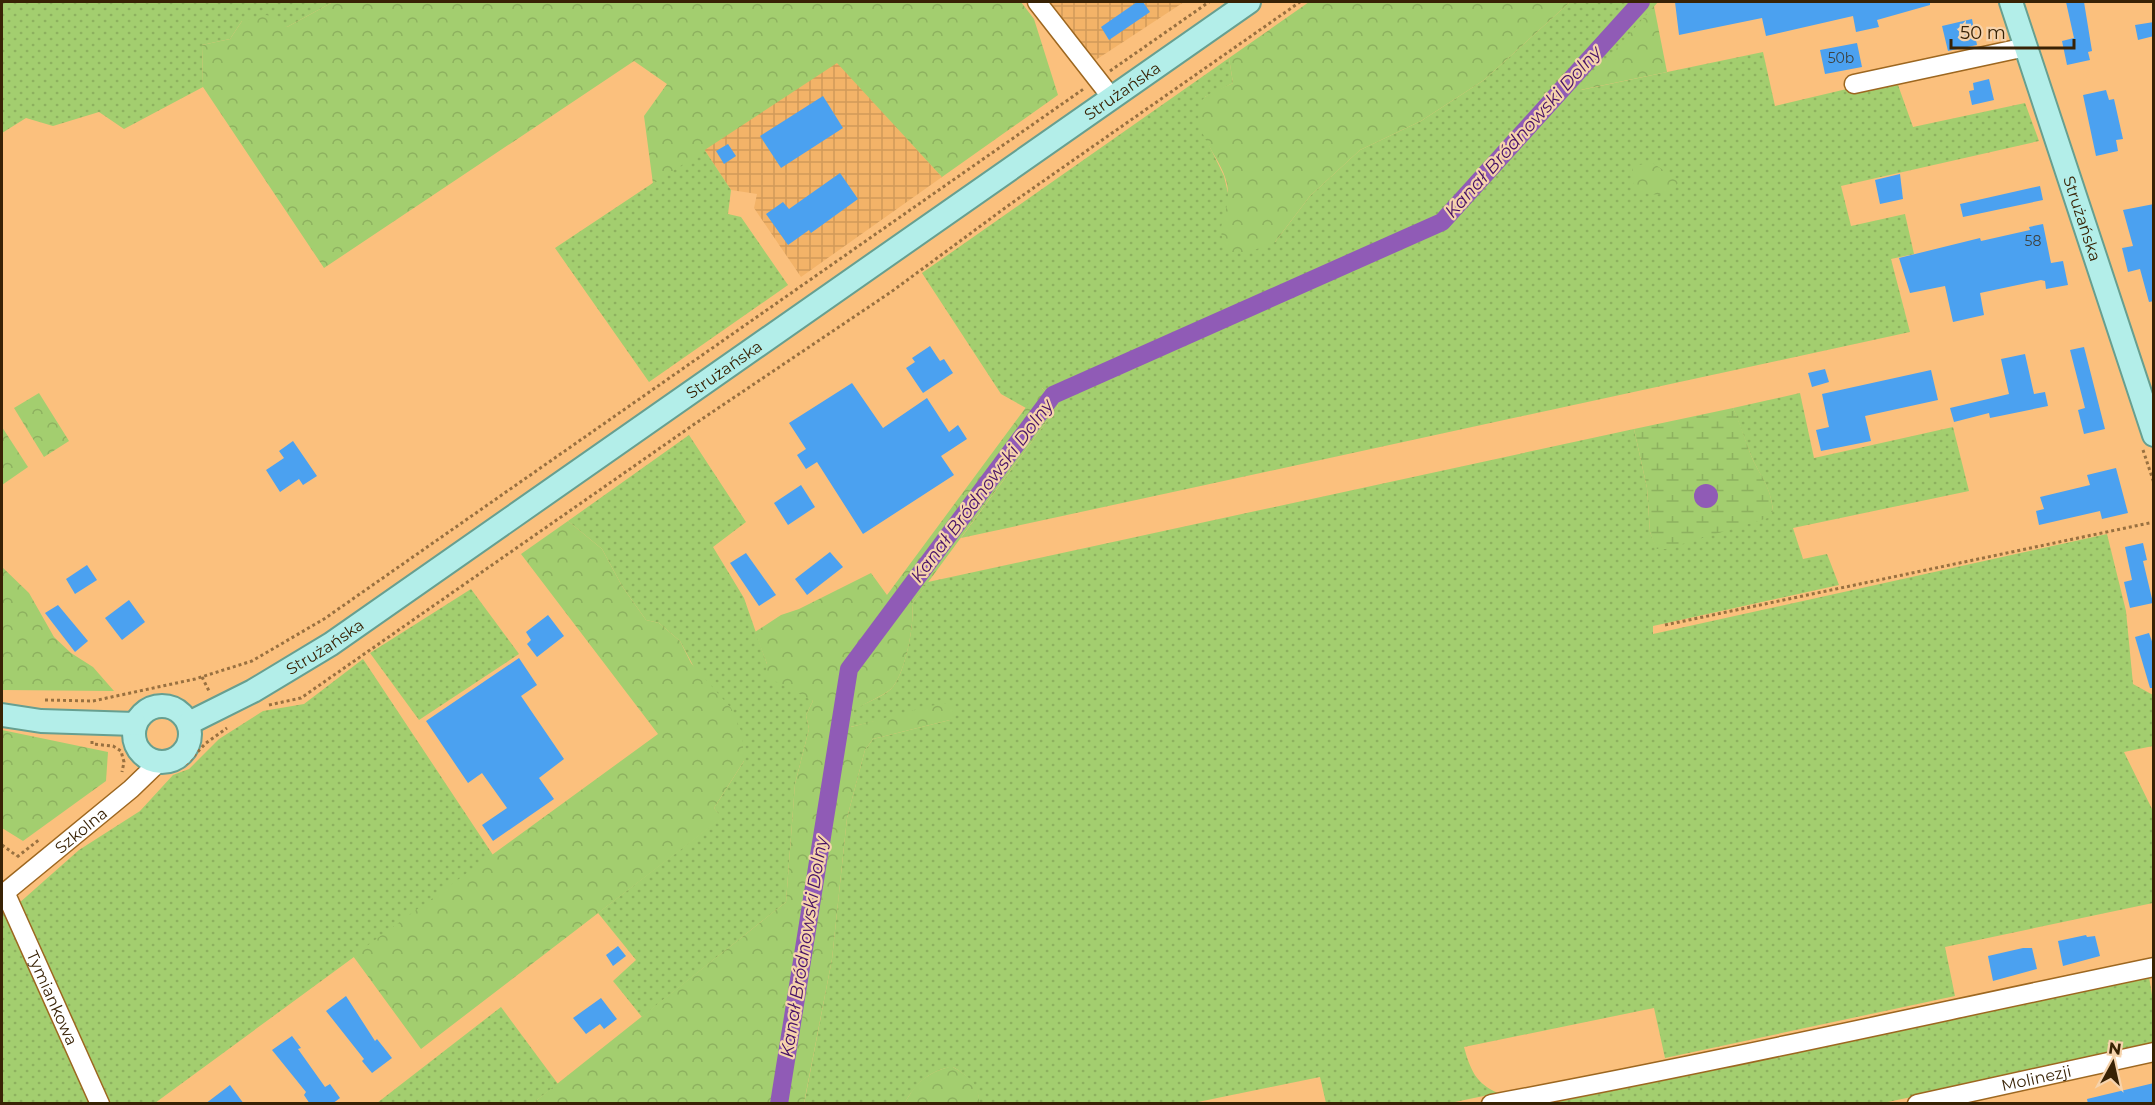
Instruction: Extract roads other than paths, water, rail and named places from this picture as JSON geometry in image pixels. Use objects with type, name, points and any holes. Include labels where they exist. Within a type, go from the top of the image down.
[{"type":"main road","name":"Strużańska","points":[[189,723],[253,691],[331,645],[1249,2]]},
{"type":"main road","name":"Strużańska","points":[[2011,2],[2154,435]]},
{"type":"main road","points":[[164,705],[180,711],[189,723],[191,739],[186,750],[168,762],[165,767],[140,752],[133,734],[135,724],[143,712],[153,707],[164,705]]},
{"type":"main road","points":[[2,715],[93,724],[135,724]]},
{"type":"street","points":[[1036,2],[1112,98]]},
{"type":"street","points":[[1854,84],[2026,47]]},
{"type":"street","name":"Szkolna","points":[[3,893],[82,827],[131,789],[165,767]]},
{"type":"street","name":"Tymiankowa","points":[[3,893],[100,1104]]},
{"type":"street","points":[[1491,1104],[1724,1059],[1824,1035],[2154,967]]},
{"type":"street","name":"Molinezji","points":[[1917,1104],[2154,1052]]},
{"type":"waterway","name":"Kanał Bródnowski Dolny","points":[[779,1104],[849,669],[1053,395],[1442,222],[1641,2]]}]
